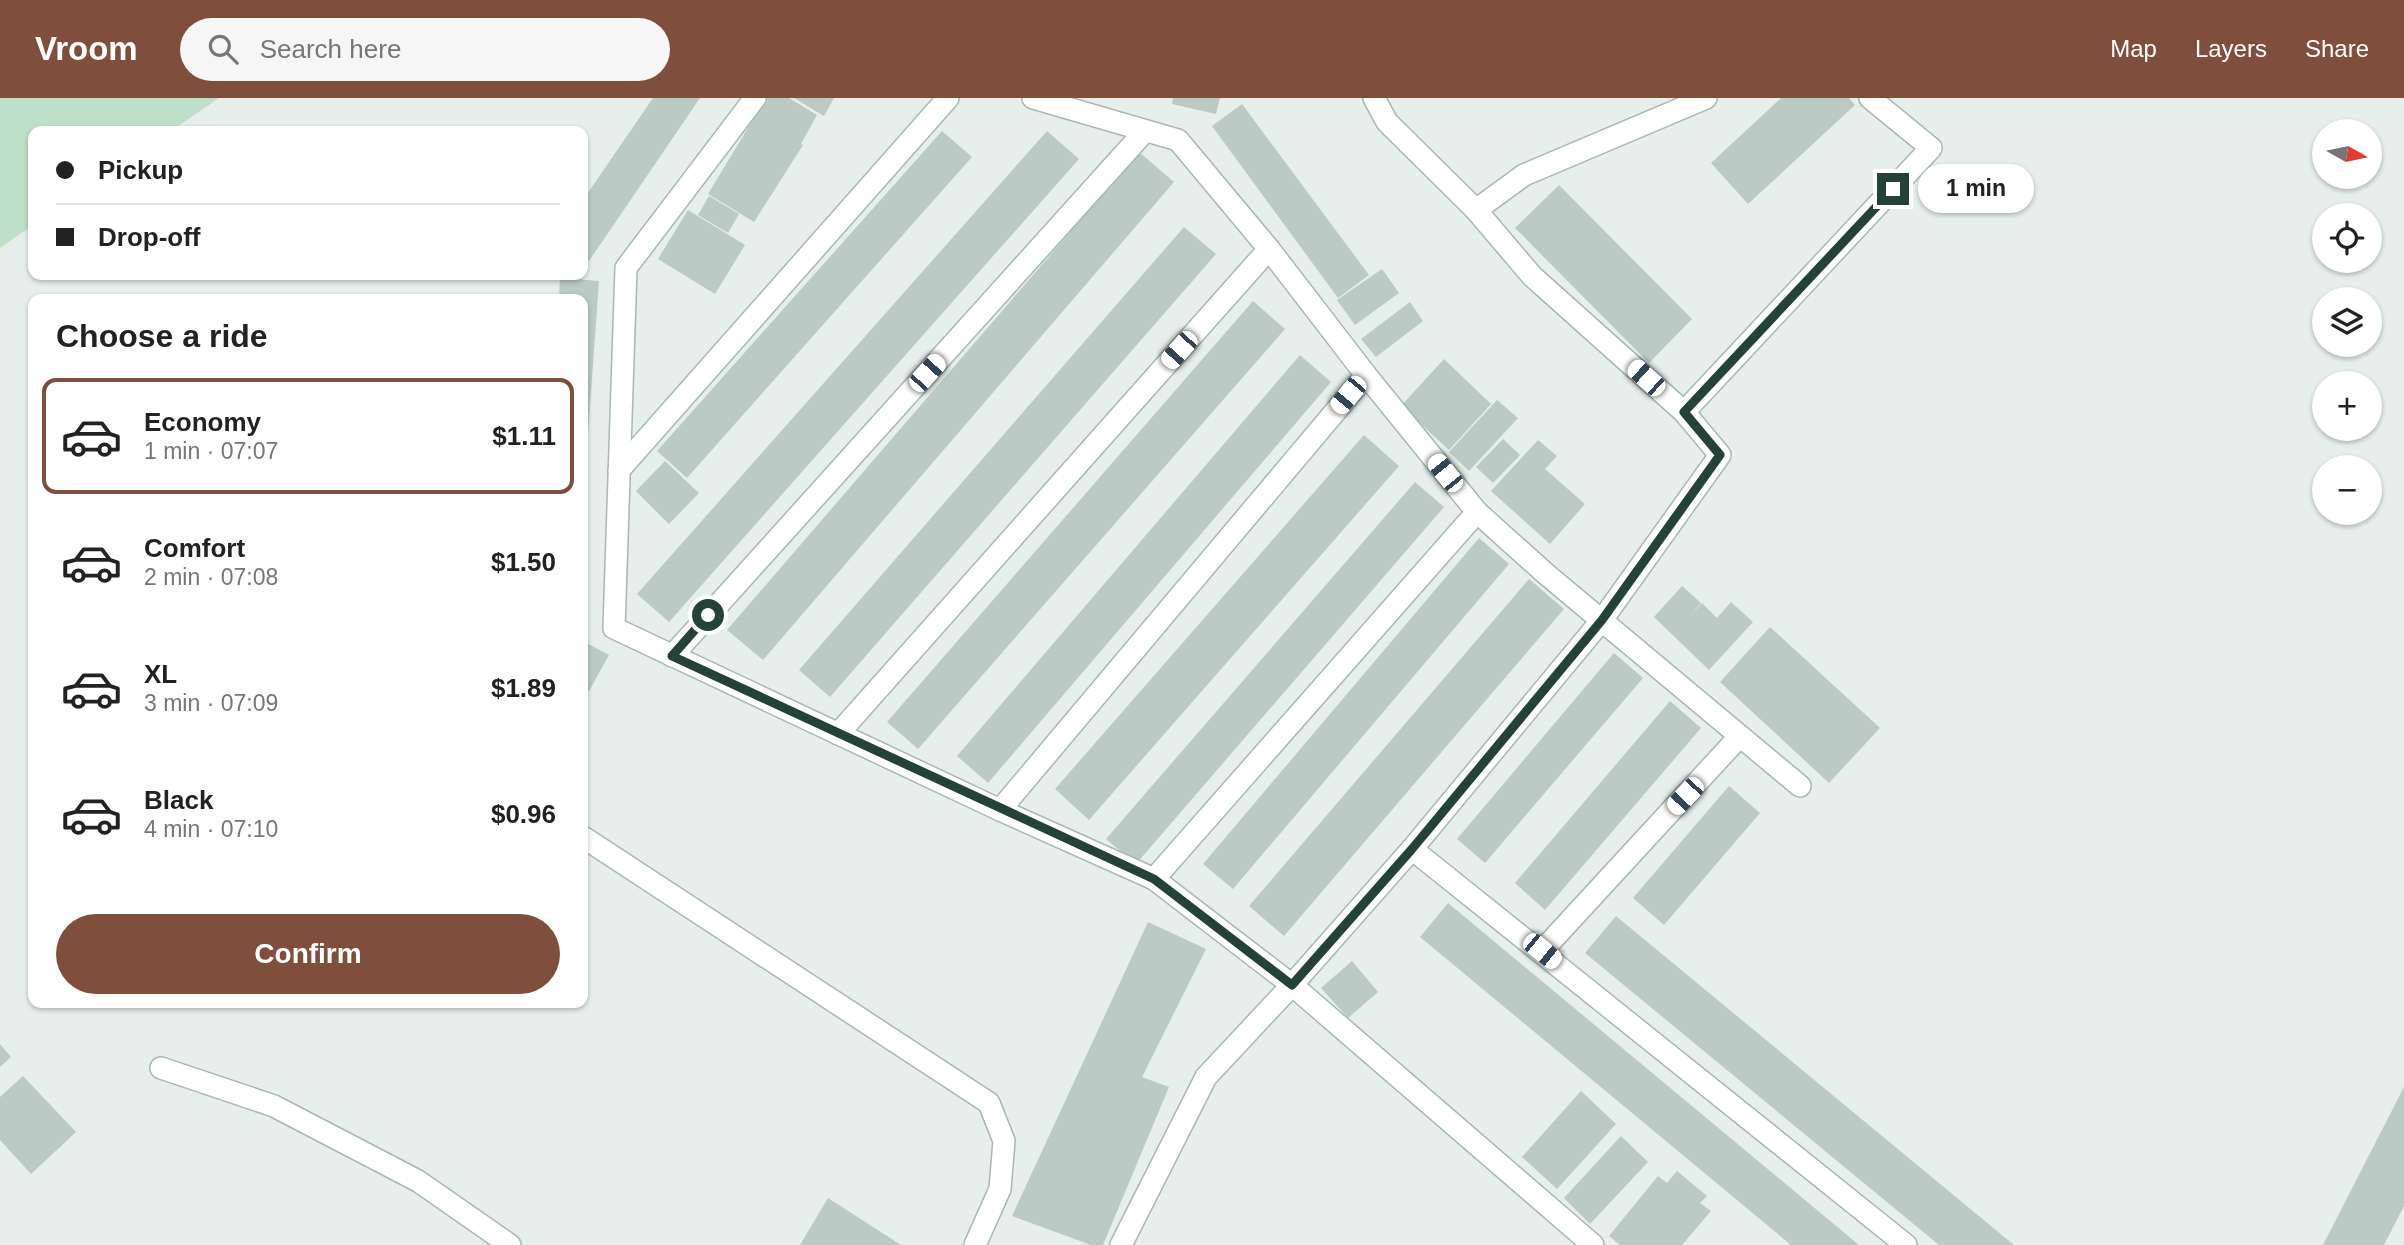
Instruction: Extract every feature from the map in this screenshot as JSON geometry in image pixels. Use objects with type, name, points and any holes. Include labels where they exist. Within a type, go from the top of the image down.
[{"type":"street","points":[[755,98],[626,268],[614,628],[1000,810],[1154,879],[1292,985],[1593,1245]]},
{"type":"street","points":[[619,470],[948,98]]},
{"type":"street","points":[[1033,98],[1178,140],[1269,249],[1477,512],[1546,574],[1800,786]]},
{"type":"street","points":[[1121,1245],[1206,1077],[1292,985],[1412,849],[1602,620],[1720,455],[1684,412],[1532,276],[1476,210],[1387,122],[1374,98]]},
{"type":"street","points":[[1476,210],[1524,175],[1706,98]]},
{"type":"street","points":[[1684,412],[1931,148],[1870,98]]},
{"type":"street","points":[[672,656],[1145,131]]},
{"type":"street","points":[[838,734],[1269,249]]},
{"type":"street","points":[[1000,810],[1366,374]]},
{"type":"street","points":[[1154,879],[1477,512]]},
{"type":"street","points":[[1542,951],[1739,737]]},
{"type":"street","points":[[588,840],[989,1103],[1004,1141],[1000,1189],[975,1245]]},
{"type":"street","points":[[1412,849],[1906,1245]]},
{"type":"street","points":[[161,1068],[274,1106],[418,1181],[510,1245]]},
{"type":"green space","points":[[0,98],[219,98],[178,126],[28,126],[28,228],[0,248]]},
{"type":"building","points":[[653,98],[700,98],[589,261],[588,193]]},
{"type":"building","points":[[766,98],[789,98],[817,115],[801,144],[803,145],[754,222],[708,194]]},
{"type":"building","points":[[794,98],[834,98],[824,116]]},
{"type":"building","points":[[1173,98],[1220,98],[1216,114],[1172,104]]},
{"type":"building","points":[[1781,98],[1849,98],[1855,105],[1748,204],[1711,163]]},
{"type":"building","points":[[1242,104],[1369,275],[1338,298],[1212,126]]},
{"type":"building","points":[[942,131],[972,157],[687,478],[657,451]]},
{"type":"building","points":[[1047,131],[1079,159],[669,622],[637,594]]},
{"type":"building","points":[[1139,152],[1174,182],[763,660],[727,630]]},
{"type":"building","points":[[1559,185],[1692,319],[1649,363],[1515,228]]},
{"type":"building","points":[[709,196],[739,214],[728,233],[698,215]]},
{"type":"building","points":[[688,210],[745,245],[715,294],[658,259]]},
{"type":"building","points":[[1184,227],[1216,254],[830,697],[799,670]]},
{"type":"building","points":[[1382,269],[1399,293],[1355,325],[1337,300]]},
{"type":"building","points":[[560,280],[599,281],[588,434],[588,294],[559,294]]},
{"type":"building","points":[[1253,301],[1285,329],[918,749],[887,722]]},
{"type":"building","points":[[1410,302],[1423,321],[1376,357],[1361,339]]},
{"type":"building","points":[[1300,355],[1331,382],[988,783],[957,756]]},
{"type":"building","points":[[1444,359],[1491,404],[1449,450],[1401,406]]},
{"type":"building","points":[[1497,400],[1518,418],[1469,471],[1449,452]]},
{"type":"building","points":[[1364,435],[1399,466],[1089,820],[1055,789]]},
{"type":"building","points":[[1503,439],[1520,455],[1493,483],[1476,467]]},
{"type":"building","points":[[1538,440],[1557,456],[1545,469],[1585,504],[1550,544],[1491,491]]},
{"type":"building","points":[[665,461],[699,493],[669,524],[636,491]]},
{"type":"building","points":[[1415,482],[1444,507],[1136,864],[1106,839]]},
{"type":"building","points":[[1479,538],[1509,564],[1233,889],[1203,864]]},
{"type":"building","points":[[1529,579],[1564,609],[1284,936],[1249,906]]},
{"type":"building","points":[[1682,586],[1701,603],[1690,616],[1702,603],[1717,618],[1731,602],[1753,622],[1709,670],[1654,617]]},
{"type":"building","points":[[1770,627],[1880,728],[1829,783],[1720,682]]},
{"type":"building","points":[[588,644],[609,655],[588,693]]},
{"type":"building","points":[[1614,653],[1643,678],[1485,863],[1457,839]]},
{"type":"building","points":[[1670,701],[1701,728],[1545,910],[1515,883]]},
{"type":"building","points":[[1729,786],[1760,813],[1664,925],[1633,898]]},
{"type":"building","points":[[1448,903],[1859,1245],[1791,1245],[1420,937]]},
{"type":"building","points":[[1616,916],[2014,1245],[1939,1245],[1585,953]]},
{"type":"building","points":[[1148,922],[1206,949],[1142,1077],[1169,1087],[1103,1245],[1091,1245],[1012,1216]]},
{"type":"building","points":[[1352,961],[1378,992],[1348,1018],[1321,988]]},
{"type":"building","points":[[0,1044],[11,1057],[0,1067]]},
{"type":"building","points":[[23,1076],[76,1132],[31,1174],[0,1140],[0,1097]]},
{"type":"building","points":[[2404,1087],[2404,1206],[2384,1245],[2323,1245]]},
{"type":"building","points":[[1581,1091],[1616,1124],[1557,1189],[1522,1157]]},
{"type":"building","points":[[1621,1136],[1648,1162],[1590,1224],[1564,1198]]},
{"type":"building","points":[[1677,1171],[1707,1196],[1700,1203],[1711,1211],[1682,1245],[1620,1245],[1609,1236],[1658,1176],[1667,1183]]},
{"type":"building","points":[[828,1198],[901,1245],[800,1245]]},
{"type":"route","points":[[708,615],[672,656],[1154,879],[1292,985],[1412,849],[1602,620],[1720,455],[1684,412],[1893,189]]}]
